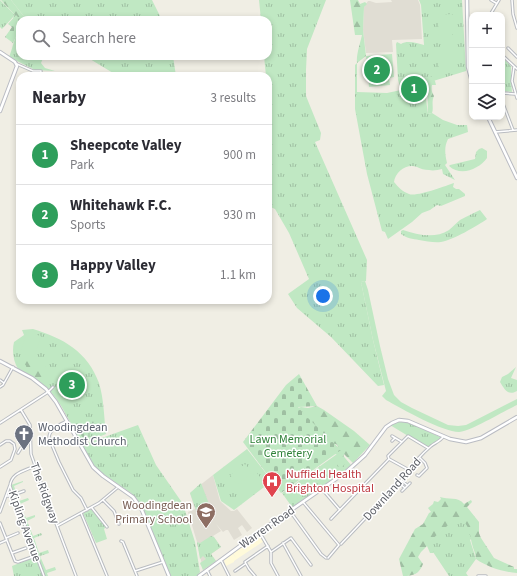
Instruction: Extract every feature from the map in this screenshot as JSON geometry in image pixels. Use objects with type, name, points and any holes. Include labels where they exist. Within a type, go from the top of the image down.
[{"type":"street","points":[[467,0],[469,74]]},
{"type":"street","points":[[491,0],[496,4]]},
{"type":"street","points":[[492,12],[499,0]]},
{"type":"street","points":[[512,0],[513,14],[517,28]]},
{"type":"street","points":[[508,48],[511,49],[517,57]]},
{"type":"street","points":[[0,52],[17,64],[33,71],[41,72]]},
{"type":"street","points":[[505,58],[517,69]]},
{"type":"street","points":[[0,111],[17,64]]},
{"type":"street","points":[[514,66],[512,78],[517,98]]},
{"type":"street","points":[[505,93],[515,94]]},
{"type":"street","points":[[505,109],[513,130]]},
{"type":"street","points":[[490,120],[515,169],[517,178]]},
{"type":"street","points":[[496,132],[517,130]]},
{"type":"street","points":[[0,361],[38,382],[49,392],[93,467],[128,492],[138,503],[169,576]]},
{"type":"street","points":[[0,387],[4,383],[12,367]]},
{"type":"street","points":[[0,380],[4,383]]},
{"type":"street","points":[[0,423],[49,392],[53,387]]},
{"type":"street","name":"The Ridgway","points":[[21,410],[30,424],[30,451],[76,576]]},
{"type":"street","name":"Warren Road","points":[[199,576],[358,462],[375,443],[386,427],[392,423],[399,420],[408,421],[443,437],[460,442],[475,440],[517,417]]},
{"type":"street","points":[[67,421],[52,430],[49,434],[49,438],[73,490],[82,500],[87,510]]},
{"type":"street","points":[[392,436],[402,442]]},
{"type":"street","points":[[331,519],[389,459],[388,456],[408,436],[428,448]]},
{"type":"street","name":"Downland Road","points":[[290,511],[320,552],[327,558],[401,480],[428,448],[442,440],[443,437]]},
{"type":"street","points":[[18,453],[18,449],[26,440],[30,440]]},
{"type":"street","points":[[0,445],[6,441],[10,441],[14,444],[15,449],[14,455],[9,461],[0,467]]},
{"type":"street","points":[[420,458],[425,463],[427,468],[430,469]]},
{"type":"street","points":[[389,459],[409,470]]},
{"type":"street","name":"Kipling Avenue","points":[[35,466],[15,475],[10,486],[44,576]]},
{"type":"street","points":[[419,476],[427,468]]},
{"type":"street","points":[[401,480],[407,486]]},
{"type":"street","points":[[399,482],[405,488]]},
{"type":"street","points":[[402,491],[410,483]]},
{"type":"street","points":[[0,512],[10,486]]},
{"type":"street","points":[[57,526],[92,508],[117,488]]},
{"type":"street","points":[[322,489],[340,510]]},
{"type":"street","points":[[6,496],[24,491]]},
{"type":"street","points":[[103,500],[114,512],[119,524]]},
{"type":"street","points":[[303,502],[340,545]]},
{"type":"street","points":[[92,508],[106,523],[107,527]]},
{"type":"street","points":[[81,513],[107,576]]},
{"type":"street","points":[[0,523],[15,560],[18,562],[36,556]]},
{"type":"street","points":[[260,532],[271,552],[271,563],[278,576]]},
{"type":"street","points":[[6,538],[18,533]]},
{"type":"street","points":[[271,552],[291,538],[311,565]]},
{"type":"street","points":[[0,543],[7,540]]},
{"type":"street","points":[[121,541],[123,542],[137,576]]},
{"type":"street","points":[[283,543],[300,576]]},
{"type":"street","points":[[235,571],[268,546]]},
{"type":"street","points":[[12,553],[25,549]]},
{"type":"street","points":[[221,559],[229,576]]},
{"type":"street","points":[[135,571],[163,562]]},
{"type":"street","points":[[245,564],[255,576]]},
{"type":"street","points":[[207,570],[210,576]]},
{"type":"street","points":[[478,576],[486,576]]},
{"type":"shaded area","points":[[391,0],[418,0],[420,5],[422,39],[392,40],[393,52],[366,53],[363,30],[364,7],[368,1],[376,3],[392,2]]},
{"type":"shaded area","points":[[213,475],[220,501],[231,511],[237,509],[252,528],[247,532],[242,525],[238,528],[242,535],[234,540],[228,530],[223,532],[216,524],[221,531],[213,536],[221,547],[211,554],[216,561],[203,570],[197,542],[188,512],[195,509],[190,493]]},
{"type":"shaded area","points":[[261,535],[264,541],[226,566],[224,560],[233,554],[236,558],[233,553]]},
{"type":"green space","points":[[0,0],[15,15],[2,29],[0,27]]},
{"type":"green space","points":[[1,0],[11,0],[24,16],[16,16],[16,26],[13,18],[15,15]]},
{"type":"green space","points":[[11,0],[152,0],[160,16],[40,16],[24,16]]},
{"type":"green space","points":[[259,0],[326,0],[307,49],[306,96],[321,133],[320,140],[315,142],[367,260],[366,281],[361,282],[384,385],[378,386],[331,337],[297,308],[288,294],[309,279],[289,233],[275,209],[272,208],[272,72],[266,72],[264,60],[272,60],[272,16],[261,16]]},
{"type":"green space","points":[[350,0],[358,0],[360,4],[365,2],[367,4],[364,7],[363,30],[366,56],[357,63],[362,35],[355,35]]},
{"type":"green space","points":[[419,0],[462,0],[466,71],[430,82],[426,97],[428,114],[432,113],[443,120],[457,125],[467,125],[468,132],[448,139],[445,148],[447,163],[445,165],[455,180],[443,174],[442,169],[426,170],[409,166],[399,172],[394,182],[405,192],[413,195],[431,191],[454,183],[453,187],[459,189],[465,194],[465,196],[441,206],[437,205],[422,213],[388,239],[385,232],[382,231],[367,174],[355,109],[355,65],[357,63],[357,92],[387,93],[401,90],[398,80],[396,44],[397,42],[401,44],[409,42],[424,45],[421,5]]},
{"type":"green space","points":[[452,14],[452,37],[439,37],[438,15]]},
{"type":"green space","points":[[16,15],[17,16],[16,37],[13,43],[5,37],[12,27],[8,24]]},
{"type":"green space","points":[[16,37],[16,60],[42,60],[41,63],[45,68],[55,71],[35,70],[9,57]]},
{"type":"green space","points":[[439,50],[453,50],[453,67],[439,67]]},
{"type":"green space","points":[[392,54],[394,77],[389,78],[390,85],[369,87],[366,56]]},
{"type":"green space","points":[[92,60],[174,60],[175,72],[111,72]]},
{"type":"green space","points":[[505,60],[511,66],[512,92],[505,91]]},
{"type":"green space","points":[[431,76],[436,85],[432,85],[434,96],[433,111],[432,113],[428,114],[427,78]]},
{"type":"green space","points":[[482,148],[487,151],[487,158],[475,168],[459,171],[449,166],[475,159],[476,152]]},
{"type":"green space","points":[[480,210],[487,219],[446,241],[427,241],[410,238],[401,234],[401,231],[403,230],[420,235],[444,233],[460,220]]},
{"type":"green space","points":[[365,281],[388,379],[394,395],[401,402],[448,425],[458,426],[466,425],[517,399],[517,405],[479,425],[459,432],[433,424],[386,400],[382,396],[386,391],[373,340],[361,282]]},
{"type":"green space","points":[[33,329],[64,342],[81,355],[88,363],[94,372],[101,389],[106,434],[81,444],[66,414],[52,394],[44,385],[18,369],[13,356],[14,342],[24,335],[22,330]]},
{"type":"green space","points":[[27,332],[41,336],[34,357],[20,353]]},
{"type":"green space","points":[[26,357],[34,363],[52,369],[55,377],[42,379],[36,378],[30,374],[22,360]]},
{"type":"green space","points":[[516,367],[511,378],[517,380],[517,391],[511,393],[505,390],[500,382],[502,377]]},
{"type":"green space","name":"Lawn Memorial Cemetery","points":[[299,374],[317,406],[298,407],[341,450],[281,493],[243,442],[286,385]]},
{"type":"green space","points":[[317,406],[354,431],[370,445],[353,463],[344,454],[343,458],[346,461],[345,464],[341,468],[337,466],[337,462],[341,458],[335,454],[338,446],[336,444],[332,445],[298,408]]},
{"type":"green space","points":[[88,417],[90,417],[94,422],[92,425],[94,431],[88,432],[87,439],[84,439],[81,435],[82,428]]},
{"type":"green space","points":[[400,421],[411,423],[442,438],[428,448],[390,425]]},
{"type":"green space","points":[[138,425],[156,465],[183,504],[195,542],[200,572],[197,576],[171,576],[140,503],[131,493],[96,469],[82,445]]},
{"type":"green space","points":[[247,449],[272,481],[234,510],[221,501],[213,475]]},
{"type":"green space","points":[[340,452],[351,465],[330,482],[292,507],[282,493]]},
{"type":"green space","points":[[245,464],[252,473],[237,484],[230,475]]},
{"type":"green space","points":[[256,472],[264,482],[247,495],[239,485]]},
{"type":"green space","points":[[23,481],[14,486],[19,501],[28,498],[29,500],[20,504],[26,518],[35,515],[35,517],[27,521],[33,536],[41,533],[42,535],[34,538],[39,553],[48,550],[49,553],[40,556],[46,570],[55,567],[56,570],[47,573],[48,576],[45,576],[11,485]]},
{"type":"green space","points":[[201,483],[211,514],[202,520],[197,513],[190,493]]},
{"type":"green space","points":[[440,497],[456,499],[464,504],[471,500],[472,502],[467,507],[479,522],[479,533],[481,538],[494,558],[514,567],[514,569],[517,569],[517,573],[495,569],[476,559],[468,527],[459,519],[454,520],[430,541],[434,550],[433,553],[430,553],[427,546],[421,552],[418,557],[423,564],[420,570],[413,575],[403,576],[399,559],[415,529],[423,524],[431,512],[428,508],[434,501],[438,502],[441,499]]},
{"type":"green space","points":[[93,510],[106,527],[104,529],[107,539],[96,543],[83,513]]},
{"type":"green space","points":[[461,513],[475,536],[470,540],[476,559],[466,573],[468,576],[449,576],[427,543]]},
{"type":"green space","points":[[211,536],[214,537],[221,547],[211,554],[216,561],[203,570],[200,563],[206,559],[203,556],[200,559],[197,542],[200,543]]},
{"type":"green space","points":[[35,557],[43,576],[14,576],[12,566]]},
{"type":"place","name":"Whitehawk F.C.","points":[[377,70]]},
{"type":"place","name":"Sheepcote Valley","points":[[414,89]]},
{"type":"place","name":"Happy Valley","points":[[72,385]]},
{"type":"place","name":"Woodingdean Methodist Church","points":[[24,451]]},
{"type":"place","name":"Nuffield Health Brighton Hospital","points":[[272,498]]},
{"type":"place","name":"Woodingdean Primary School","points":[[206,529]]}]
